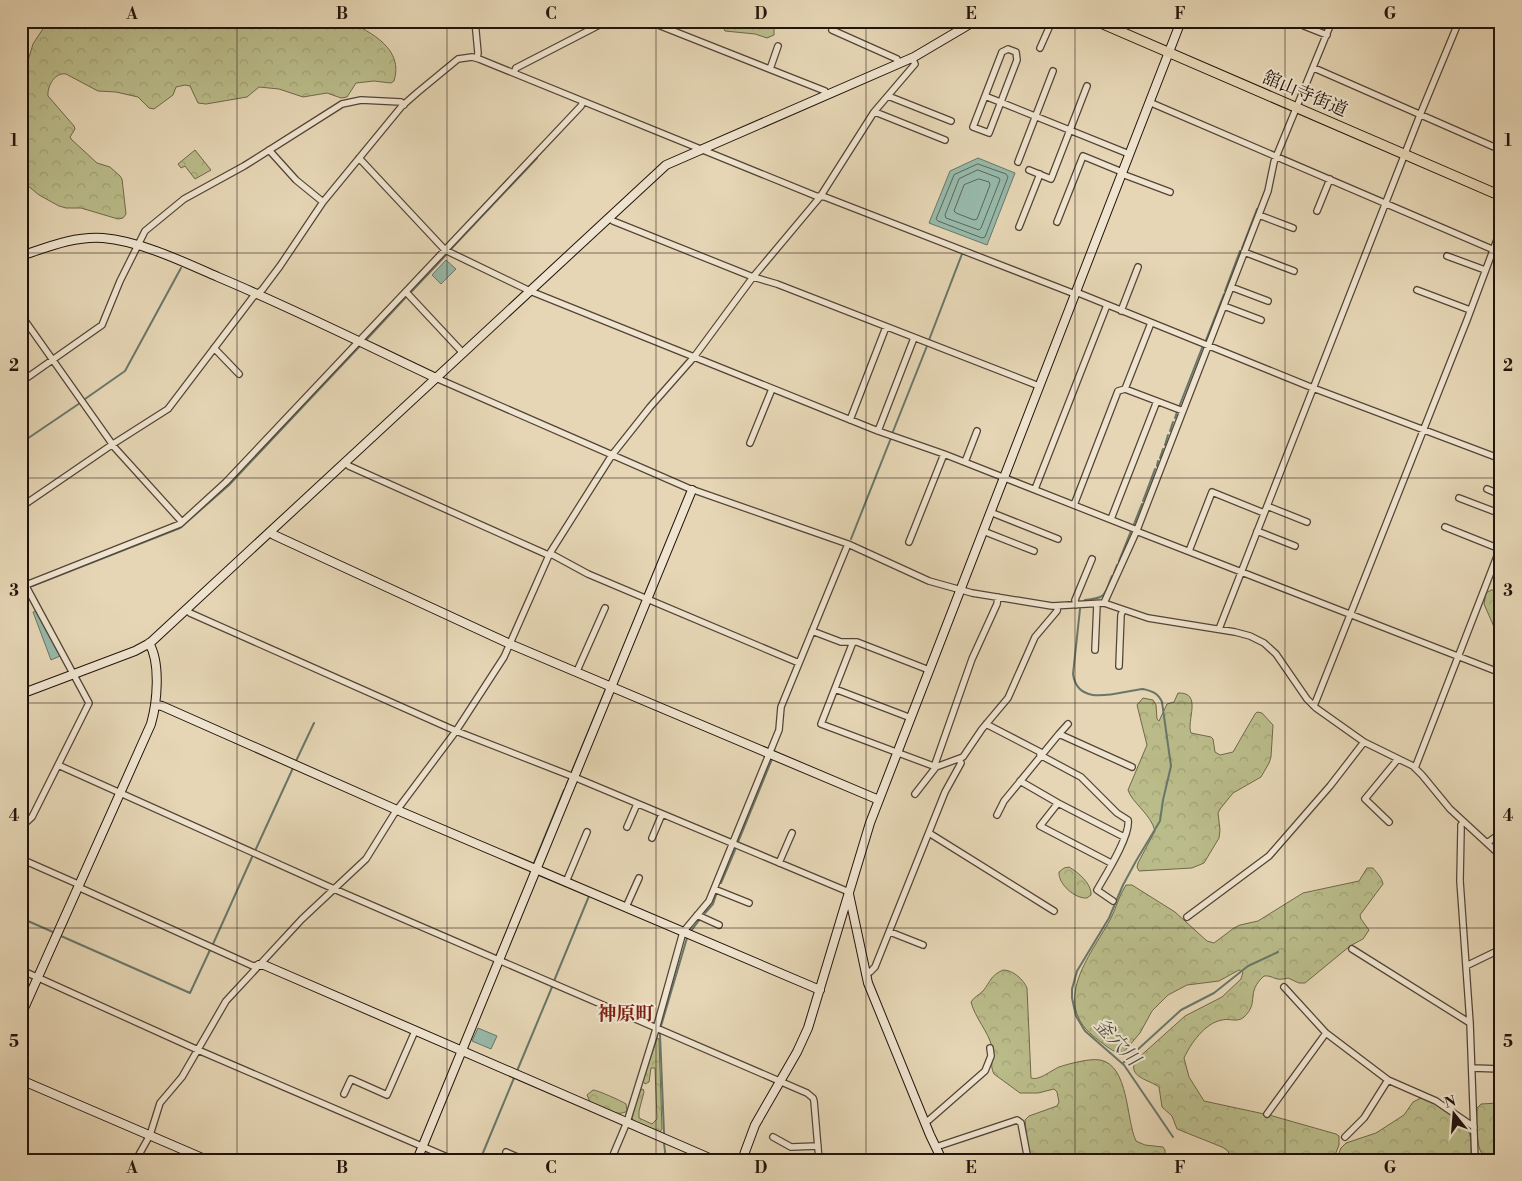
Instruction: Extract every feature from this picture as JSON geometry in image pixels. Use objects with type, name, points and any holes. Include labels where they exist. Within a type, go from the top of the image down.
[{"type":"main road","name":"舘山寺街道","points":[[1096,21],[1501,196]]},
{"type":"street","points":[[475,21],[477,58]]},
{"type":"street","points":[[514,73],[516,68],[607,21]]},
{"type":"street","points":[[648,21],[825,90],[827,95]]},
{"type":"street","points":[[21,694],[150,644],[666,165],[912,58],[931,49],[975,21]]},
{"type":"street","points":[[1040,48],[1052,21]]},
{"type":"street","points":[[742,1160],[755,1125],[804,1036],[820,990],[867,830],[1181,21]]},
{"type":"street","points":[[1095,650],[1101,604],[1137,530],[1268,191],[1276,156],[1332,21]]},
{"type":"street","points":[[1219,629],[1458,21]]},
{"type":"street","points":[[1304,26],[1327,35]]},
{"type":"street","points":[[832,30],[897,59],[899,64]]},
{"type":"street","points":[[770,69],[778,46]]},
{"type":"street","points":[[1008,49],[1016,52],[1017,60],[1001,103],[989,133],[973,127],[1002,52],[1008,49]]},
{"type":"street","points":[[21,507],[168,409],[280,266],[322,202],[404,104],[452,63],[465,57],[477,58],[700,150],[1107,305],[1313,388],[1501,460]]},
{"type":"street","points":[[136,1160],[150,1135],[160,1102],[182,1077],[226,1001],[302,919],[366,859],[397,810],[456,731],[504,657],[550,555],[612,455],[650,407],[694,357],[753,276],[820,196],[875,112],[915,64],[912,58]]},
{"type":"street","points":[[1314,68],[1501,149]]},
{"type":"street","points":[[1018,162],[1053,71]]},
{"type":"street","points":[[1029,170],[1051,179],[1087,86]]},
{"type":"street","points":[[888,96],[950,121]]},
{"type":"street","points":[[984,96],[1129,154]]},
{"type":"street","points":[[21,382],[102,325],[120,281],[137,246],[150,225],[184,200],[342,104],[361,100],[401,102],[404,104]]},
{"type":"street","points":[[24,586],[182,522],[226,482],[583,102]]},
{"type":"street","points":[[1150,102],[1501,253]]},
{"type":"street","points":[[875,112],[945,140]]},
{"type":"street","points":[[269,150],[296,180],[322,202]]},
{"type":"street","points":[[1057,222],[1083,156],[1170,192]]},
{"type":"street","points":[[359,158],[445,250],[530,291],[850,420],[1004,477],[1189,552],[1501,673]]},
{"type":"street","points":[[1019,227],[1040,174]]},
{"type":"street","points":[[1318,211],[1330,180]]},
{"type":"street","points":[[1259,215],[1293,228]]},
{"type":"street","points":[[609,217],[613,221],[1039,386]]},
{"type":"street","points":[[1314,706],[1501,229]]},
{"type":"street","points":[[21,256],[68,241],[85,238],[113,240],[137,246],[177,259],[257,293],[436,378],[692,490],[848,544],[925,579],[960,590],[1058,606],[1101,604],[1156,620],[1219,629],[1250,636],[1270,648],[1314,706],[1364,742],[1415,768],[1444,802],[1501,856]]},
{"type":"street","points":[[1244,252],[1294,271]]},
{"type":"street","points":[[1447,256],[1485,270]]},
{"type":"street","points":[[1121,311],[1138,267]]},
{"type":"street","points":[[1231,287],[1268,302]]},
{"type":"street","points":[[1417,290],[1470,310]]},
{"type":"street","points":[[406,292],[463,353]]},
{"type":"street","points":[[1035,490],[1107,305]]},
{"type":"street","points":[[1224,306],[1261,320]]},
{"type":"street","points":[[21,315],[113,444],[182,522]]},
{"type":"street","points":[[1125,389],[1151,323]]},
{"type":"street","points":[[850,420],[886,327]]},
{"type":"street","points":[[878,431],[914,338]]},
{"type":"street","points":[[214,348],[239,374]]},
{"type":"street","points":[[750,443],[772,389]]},
{"type":"street","points":[[1074,505],[1118,391],[1125,389],[1183,411]]},
{"type":"street","points":[[1111,520],[1157,401]]},
{"type":"street","points":[[965,462],[977,431]]},
{"type":"street","points":[[909,542],[944,454]]},
{"type":"street","points":[[345,462],[349,466],[546,554],[554,555],[588,574],[799,663]]},
{"type":"street","points":[[1487,489],[1501,495]]},
{"type":"street","points":[[417,1160],[692,490]]},
{"type":"street","points":[[1189,552],[1212,492],[1264,513]]},
{"type":"street","points":[[1459,498],[1501,514]]},
{"type":"street","points":[[1267,506],[1307,522]]},
{"type":"street","points":[[990,512],[1058,539]]},
{"type":"street","points":[[1415,768],[1500,548],[1445,527]]},
{"type":"street","points":[[983,531],[1034,551]]},
{"type":"street","points":[[1257,531],[1295,546]]},
{"type":"street","points":[[270,532],[283,540],[510,644],[879,800]]},
{"type":"street","points":[[611,1160],[627,1122],[656,1029],[683,932],[709,902],[780,730],[781,707],[848,544]]},
{"type":"street","points":[[1076,605],[1075,600],[1092,559]]},
{"type":"street","points":[[21,577],[24,586],[89,703],[32,817],[21,827]]},
{"type":"street","points":[[915,794],[935,767],[972,659],[998,597]]},
{"type":"street","points":[[853,642],[821,724],[935,767],[963,757],[986,724],[1008,698],[1035,637],[1057,611],[1058,606]]},
{"type":"street","points":[[577,672],[605,608]]},
{"type":"street","points":[[186,609],[190,613],[456,731],[848,892]]},
{"type":"street","points":[[1119,666],[1121,615],[1123,610]]},
{"type":"street","points":[[812,632],[841,642],[857,642],[929,670]]},
{"type":"street","points":[[21,1015],[34,976],[79,886],[151,724],[156,705],[156,676],[153,649],[150,644]]},
{"type":"street","points":[[835,688],[911,718]]},
{"type":"street","points":[[156,705],[820,990]]},
{"type":"street","points":[[986,724],[1081,777],[1117,812],[1126,818],[1128,825],[1124,837],[1097,890],[1113,901]]},
{"type":"street","points":[[997,816],[1004,801],[1068,724]]},
{"type":"street","points":[[1059,734],[1132,767]]},
{"type":"street","points":[[1187,917],[1269,856],[1330,786],[1364,742]]},
{"type":"street","points":[[865,974],[875,967],[945,792],[961,764],[959,759]]},
{"type":"street","points":[[1389,822],[1365,799],[1398,759]]},
{"type":"street","points":[[58,765],[334,889],[807,1093],[813,1098],[819,1160]]},
{"type":"street","points":[[1020,781],[1124,837]]},
{"type":"street","points":[[1058,803],[1040,826],[1111,863]]},
{"type":"street","points":[[627,827],[637,804]]},
{"type":"street","points":[[652,838],[662,814]]},
{"type":"street","points":[[1464,822],[1461,825],[1460,866],[1470,1023],[1475,1158],[1501,1158]]},
{"type":"street","points":[[566,882],[587,832]]},
{"type":"street","points":[[779,863],[792,833]]},
{"type":"street","points":[[930,833],[1054,910]]},
{"type":"street","points":[[1487,843],[1501,833]]},
{"type":"street","points":[[21,859],[253,966],[264,965],[714,1160]]},
{"type":"street","points":[[626,907],[638,878]]},
{"type":"street","points":[[714,888],[749,904]]},
{"type":"street","points":[[848,892],[865,974],[942,1160]]},
{"type":"street","points":[[697,915],[719,925]]},
{"type":"street","points":[[890,932],[923,945]]},
{"type":"street","points":[[1352,949],[1470,1023]]},
{"type":"street","points":[[1466,966],[1501,949]]},
{"type":"street","points":[[21,970],[198,1050],[454,1160]]},
{"type":"street","points":[[1284,988],[1326,1033],[1388,1080],[1428,1097],[1474,1127]]},
{"type":"street","points":[[344,1094],[351,1079],[387,1095],[415,1031]]},
{"type":"street","points":[[1267,1114],[1326,1033]]},
{"type":"street","points":[[925,1121],[929,1120],[985,1071],[991,1056],[990,1048]]},
{"type":"street","points":[[1472,1068],[1501,1069]]},
{"type":"street","points":[[21,1080],[207,1160]]},
{"type":"street","points":[[1345,1136],[1364,1118],[1388,1080]]},
{"type":"street","points":[[936,1147],[1017,1120],[1021,1123],[1028,1160]]},
{"type":"street","points":[[773,1137],[791,1147],[818,1146]]},
{"type":"street","points":[[506,1152],[524,1160]]},
{"type":"green space","points":[[48,21],[348,21],[367,31],[384,44],[390,51],[396,70],[394,81],[391,83],[374,81],[356,83],[347,97],[341,98],[327,93],[303,97],[279,89],[259,87],[247,97],[206,104],[198,103],[190,86],[185,85],[176,87],[173,95],[154,109],[149,108],[138,97],[116,92],[98,91],[66,74],[58,75],[50,84],[48,96],[74,126],[75,129],[70,137],[71,139],[97,163],[110,167],[122,179],[126,214],[123,218],[118,219],[81,208],[59,206],[39,195],[21,180],[21,84],[33,44]]},
{"type":"green space","points":[[720,21],[770,21],[774,26],[774,35],[767,38],[755,34],[725,31]]},
{"type":"green space","points":[[195,150],[211,170],[195,179],[185,166],[181,168],[178,164]]},
{"type":"green space","points":[[1491,590],[1501,590],[1501,643],[1484,604],[1486,593]]},
{"type":"green space","points":[[1178,693],[1186,694],[1192,702],[1191,733],[1211,737],[1215,752],[1220,755],[1233,752],[1255,714],[1257,712],[1262,713],[1273,725],[1271,757],[1261,777],[1233,793],[1220,809],[1218,813],[1219,838],[1204,863],[1192,868],[1139,871],[1138,863],[1155,831],[1150,819],[1133,800],[1128,790],[1147,745],[1137,705],[1143,698],[1153,700],[1156,705],[1157,719],[1159,721],[1167,704],[1174,702]]},
{"type":"green space","points":[[1069,867],[1087,883],[1091,895],[1087,898],[1077,896],[1068,890],[1061,881],[1059,872]]},
{"type":"green space","points":[[1367,868],[1373,868],[1383,884],[1360,915],[1369,930],[1363,939],[1350,946],[1305,983],[1299,983],[1288,978],[1277,979],[1264,976],[1255,987],[1249,1012],[1239,1020],[1222,1020],[1204,1029],[1190,1046],[1184,1058],[1189,1077],[1204,1101],[1269,1115],[1336,1134],[1339,1136],[1339,1145],[1333,1160],[1289,1160],[1277,1156],[1274,1160],[1233,1160],[1227,1150],[1222,1147],[1177,1129],[1172,1116],[1162,1107],[1159,1087],[1140,1077],[1134,1070],[1136,1060],[1185,1016],[1222,997],[1241,979],[1243,972],[1239,970],[1219,981],[1187,985],[1168,995],[1152,1011],[1140,1033],[1123,1053],[1109,1048],[1083,1025],[1076,1011],[1075,995],[1078,980],[1084,964],[1110,920],[1126,885],[1132,885],[1175,912],[1207,941],[1214,943],[1234,928],[1258,921],[1303,893],[1359,881]]},
{"type":"green space","points":[[1003,970],[1017,976],[1027,988],[1031,1078],[1037,1078],[1059,1067],[1073,1063],[1100,1060],[1109,1064],[1121,1082],[1136,1141],[1145,1145],[1163,1147],[1165,1154],[1155,1160],[1032,1160],[1028,1149],[1025,1120],[1029,1116],[1057,1106],[1059,1102],[1057,1092],[1054,1089],[1038,1093],[1020,1093],[994,1074],[992,1047],[971,1002],[983,991],[993,977]]},
{"type":"green space","points":[[657,1038],[659,1039],[662,1129],[660,1132],[634,1121],[632,1118],[639,1091],[643,1089],[639,1118],[652,1124],[657,1119],[655,1068],[651,1068],[649,1082],[645,1084],[643,1081]]},
{"type":"green space","points":[[593,1090],[626,1104],[627,1111],[614,1113],[590,1102],[587,1095]]},
{"type":"green space","points":[[1501,1097],[1501,1156],[1486,1156],[1479,1147],[1477,1108],[1481,1104],[1498,1103],[1497,1101]]},
{"type":"green space","points":[[1421,1098],[1433,1103],[1462,1122],[1469,1132],[1471,1139],[1471,1160],[1336,1160],[1341,1148],[1346,1143],[1376,1133],[1404,1115],[1413,1102]]},
{"type":"water","points":[[978,158],[1015,173],[987,245],[929,223],[950,171]]},
{"type":"water","points":[[446,260],[456,269],[441,284],[432,275]]},
{"type":"water","points":[[36,611],[60,656],[51,660],[33,612]]},
{"type":"water","points":[[478,1028],[497,1036],[491,1049],[472,1041]]},
{"type":"waterway","points":[[451,249],[537,158]]},
{"type":"waterway","points":[[1242,248],[1257,209]]},
{"type":"waterway","points":[[1225,291],[1240,251]]},
{"type":"waterway","points":[[411,292],[447,254]]},
{"type":"waterway","points":[[929,340],[962,254]]},
{"type":"waterway","points":[[85,399],[125,371],[181,268]]},
{"type":"waterway","points":[[1206,340],[1224,294]]},
{"type":"waterway","points":[[367,339],[406,297]]},
{"type":"waterway","points":[[892,434],[927,346]]},
{"type":"waterway","points":[[32,586],[180,528],[229,485],[359,347]]},
{"type":"waterway","points":[[1179,407],[1202,348]]},
{"type":"waterway","points":[[21,443],[80,403]]},
{"type":"waterway","points":[[1175,418],[1177,412]]},
{"type":"waterway","points":[[1170,431],[1173,422]]},
{"type":"waterway","points":[[1165,445],[1168,435]]},
{"type":"waterway","points":[[851,539],[891,438]]},
{"type":"waterway","points":[[1160,458],[1163,449]]},
{"type":"waterway","points":[[1157,466],[1158,461]]},
{"type":"waterway","points":[[1143,501],[1155,469]]},
{"type":"waterway","points":[[645,594],[687,493]]},
{"type":"waterway","points":[[1134,524],[1142,504]]},
{"type":"waterway","points":[[1119,561],[1131,531]]},
{"type":"waterway","points":[[1114,573],[1117,565]]},
{"type":"waterway","points":[[21,566],[29,581]]},
{"type":"waterway","points":[[1083,602],[1101,597],[1106,591],[1112,576]]},
{"type":"waterway","points":[[610,680],[642,602]]},
{"type":"waterway","name":"釜穴川","points":[[1080,609],[1073,674],[1076,685],[1091,695],[1143,689],[1157,694],[1162,702],[1171,766],[1160,821],[1123,885],[1109,918],[1077,971],[1072,989],[1072,998],[1076,1016],[1085,1031],[1124,1065],[1173,1137]]},
{"type":"waterway","points":[[572,771],[606,689]]},
{"type":"waterway","points":[[296,761],[314,723]]},
{"type":"waterway","points":[[738,842],[772,759]]},
{"type":"waterway","points":[[255,851],[293,768]]},
{"type":"waterway","points":[[566,787],[568,781]]},
{"type":"waterway","points":[[534,863],[564,790]]},
{"type":"waterway","points":[[721,883],[735,850]]},
{"type":"waterway","points":[[213,944],[253,855]]},
{"type":"waterway","points":[[21,862],[27,865],[21,877]]},
{"type":"waterway","points":[[539,875],[589,896],[554,981]]},
{"type":"waterway","points":[[705,913],[713,904],[717,892]]},
{"type":"waterway","points":[[21,918],[53,932]]},
{"type":"waterway","points":[[691,931],[700,919]]},
{"type":"waterway","points":[[61,936],[190,993],[210,950]]},
{"type":"waterway","points":[[661,1026],[687,938]]},
{"type":"waterway","name":"釜穴川","points":[[1123,1063],[1181,1010],[1214,993],[1248,966],[1278,952]]},
{"type":"waterway","points":[[517,1071],[552,987]]},
{"type":"waterway","points":[[660,1034],[664,1133]]},
{"type":"waterway","points":[[480,1160],[514,1078]]},
{"type":"waterway","points":[[664,1143],[666,1160]]},
{"type":"district","name":"神原町","points":[[626,1014]]}]
